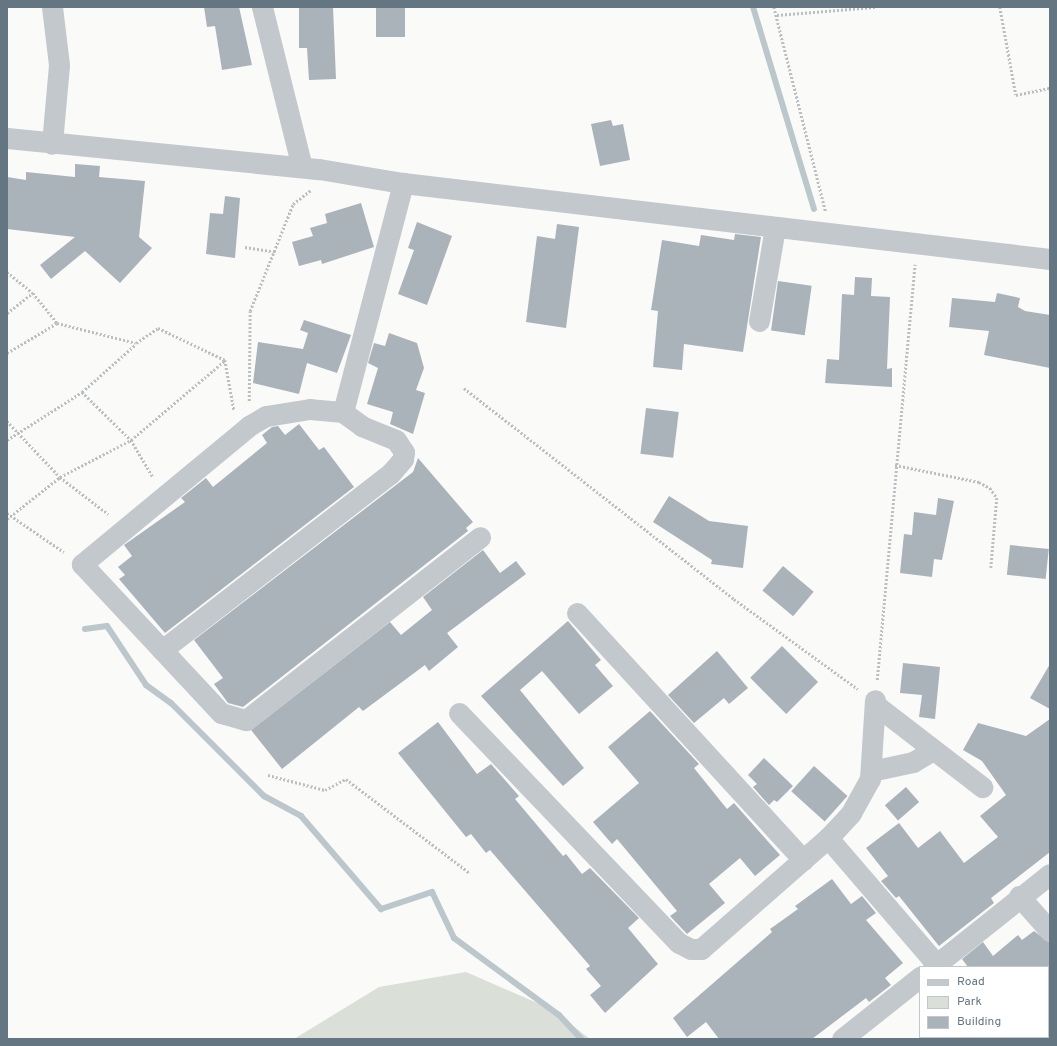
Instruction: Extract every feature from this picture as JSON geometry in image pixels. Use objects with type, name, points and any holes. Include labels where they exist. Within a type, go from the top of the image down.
[{"type":"street","points":[[52,7],[59,65],[52,144]]},
{"type":"street","points":[[262,7],[311,168]]},
{"type":"street","points":[[7,138],[52,144],[311,168],[403,183],[917,245],[1050,259]]},
{"type":"street","points":[[343,412],[403,183]]},
{"type":"street","points":[[759,321],[775,227]]},
{"type":"street","points":[[162,650],[390,474],[403,459],[404,452],[396,440],[362,426],[343,412],[287,411],[266,416],[244,430],[127,529],[82,564],[162,650],[221,713],[246,720],[480,537]]},
{"type":"street","points":[[577,613],[803,860]]},
{"type":"street","points":[[876,703],[933,750],[982,787]]},
{"type":"street","points":[[459,713],[679,943],[691,949],[709,945],[828,838],[862,796],[871,771],[876,703]]},
{"type":"street","points":[[871,771],[913,762],[933,750]]},
{"type":"street","points":[[828,838],[936,966],[1019,896],[1050,874]]},
{"type":"street","points":[[1019,896],[1050,931]]},
{"type":"street","points":[[854,1036],[919,978]]},
{"type":"path","points":[[774,7],[832,234]]},
{"type":"path","points":[[777,15],[875,7]]},
{"type":"path","points":[[1000,7],[1016,95],[1050,88]]},
{"type":"path","points":[[244,430],[250,311],[276,252],[293,204],[311,191],[311,168]]},
{"type":"path","points":[[876,703],[895,465],[917,245]]},
{"type":"path","points":[[245,247],[276,252]]},
{"type":"path","points":[[7,272],[33,293],[57,323],[136,344]]},
{"type":"path","points":[[7,313],[33,293]]},
{"type":"path","points":[[7,354],[57,323]]},
{"type":"path","points":[[7,440],[82,392],[136,344],[158,328],[225,360],[244,430]]},
{"type":"path","points":[[8,518],[60,477],[131,440],[225,360]]},
{"type":"path","points":[[464,388],[734,599],[876,703]]},
{"type":"path","points":[[82,392],[131,440],[165,497]]},
{"type":"path","points":[[7,421],[60,477],[127,529]]},
{"type":"path","points":[[895,465],[979,482],[990,488],[997,498],[990,568]]},
{"type":"path","points":[[7,513],[8,518],[82,564]]},
{"type":"path","points":[[268,775],[325,790],[346,779],[470,873]]},
{"type":"green space","points":[[466,972],[551,1009],[590,1039],[294,1039],[379,987]]},
{"type":"building","points":[[204,7],[239,7],[252,65],[222,70],[215,26],[207,27]]},
{"type":"building","points":[[299,7],[333,7],[336,79],[309,80],[307,48],[299,48]]},
{"type":"building","points":[[376,7],[405,7],[405,37],[376,37]]},
{"type":"building","points":[[611,120],[613,126],[623,124],[630,160],[600,166],[591,124]]},
{"type":"building","points":[[75,164],[100,166],[99,177],[145,181],[139,237],[152,248],[120,283],[85,251],[51,279],[40,265],[75,237],[7,229],[7,177],[26,180],[26,172],[75,177]]},
{"type":"building","points":[[225,196],[240,198],[235,258],[206,254],[210,213],[223,214]]},
{"type":"building","points":[[361,203],[374,247],[322,264],[321,260],[299,266],[292,242],[313,236],[310,228],[327,223],[325,214]]},
{"type":"building","points":[[417,222],[452,236],[427,305],[398,294],[414,250],[408,248]]},
{"type":"building","points":[[557,224],[579,227],[566,328],[526,322],[537,236],[555,239]]},
{"type":"building","points":[[735,234],[761,237],[743,352],[684,344],[682,370],[653,367],[658,311],[651,310],[662,240],[699,246],[701,235],[734,240]]},
{"type":"building","points":[[855,277],[872,278],[871,296],[890,297],[887,369],[892,368],[892,387],[825,383],[827,359],[839,360],[842,294],[854,295]]},
{"type":"building","points":[[778,281],[812,286],[805,335],[771,331]]},
{"type":"building","points":[[997,293],[1020,298],[1018,307],[1025,311],[1050,315],[1050,368],[984,355],[989,331],[949,327],[952,298],[995,302]]},
{"type":"building","points":[[304,320],[351,335],[337,373],[307,363],[299,394],[253,383],[258,342],[303,349],[308,333],[300,330]]},
{"type":"building","points":[[389,333],[417,343],[424,368],[416,390],[425,393],[413,434],[390,424],[393,412],[367,404],[378,368],[368,363],[374,343],[385,346]]},
{"type":"building","points":[[646,408],[679,412],[673,458],[640,454]]},
{"type":"building","points":[[299,424],[319,450],[324,447],[354,487],[165,633],[119,579],[125,575],[118,567],[132,556],[124,545],[185,502],[181,498],[206,478],[213,487],[267,443],[262,435],[272,427],[278,426],[285,435]]},
{"type":"building","points":[[418,458],[473,522],[466,528],[468,531],[243,707],[228,703],[214,684],[223,678],[194,640],[413,472]]},
{"type":"building","points":[[669,496],[709,521],[748,526],[743,568],[711,564],[712,560],[653,522]]},
{"type":"building","points":[[938,498],[954,501],[942,560],[934,559],[932,577],[900,573],[904,534],[912,535],[914,512],[936,515]]},
{"type":"building","points":[[1010,545],[1049,549],[1046,579],[1007,575]]},
{"type":"building","points":[[483,550],[500,573],[516,561],[526,574],[447,633],[458,647],[429,671],[425,665],[363,711],[359,707],[282,769],[251,730],[390,622],[401,635],[432,610],[423,597]]},
{"type":"building","points":[[783,566],[814,592],[793,616],[762,591]]},
{"type":"building","points":[[568,621],[601,660],[595,665],[613,686],[579,714],[542,671],[520,690],[584,768],[563,786],[481,696]]},
{"type":"building","points":[[782,646],[818,682],[786,714],[750,678]]},
{"type":"building","points":[[717,651],[748,688],[729,704],[724,698],[694,723],[668,695]]},
{"type":"building","points":[[903,663],[940,667],[935,719],[919,717],[922,695],[900,693]]},
{"type":"building","points":[[1050,664],[1050,709],[1030,698]]},
{"type":"building","points":[[650,711],[699,764],[694,768],[727,809],[734,803],[780,855],[755,876],[740,858],[709,884],[725,903],[687,934],[670,916],[677,911],[617,839],[612,844],[593,822],[639,783],[608,747]]},
{"type":"building","points":[[1050,719],[1050,852],[991,898],[994,903],[939,946],[899,896],[896,898],[881,881],[888,876],[866,848],[899,823],[918,848],[940,831],[964,863],[998,837],[980,816],[1006,795],[982,761],[963,750],[978,723],[1026,736]]},
{"type":"building","points":[[438,722],[477,774],[491,764],[519,796],[515,799],[563,856],[566,854],[582,874],[590,868],[639,918],[628,928],[658,964],[605,1013],[590,995],[601,986],[586,969],[590,966],[490,850],[486,853],[471,834],[466,837],[398,753]]},
{"type":"building","points":[[764,758],[793,786],[777,802],[774,800],[769,805],[753,787],[757,784],[748,775]]},
{"type":"building","points":[[814,766],[847,796],[825,821],[791,791]]},
{"type":"building","points":[[906,787],[919,802],[898,820],[885,805]]},
{"type":"building","points":[[832,879],[851,904],[862,896],[876,913],[866,920],[903,963],[885,978],[891,985],[869,1002],[866,998],[812,1039],[719,1039],[706,1022],[687,1037],[673,1018],[772,932],[770,929],[798,909],[795,906]]},
{"type":"building","points":[[1034,931],[1050,943],[1050,967],[967,966],[962,959],[983,942],[993,956],[1018,935],[1022,940]]},
{"type":"waterway","points":[[753,7],[814,209]]},
{"type":"waterway","points":[[85,629],[107,626],[146,685],[171,703],[264,796],[301,816],[381,909],[432,892],[454,938],[559,1015],[581,1039]]}]
